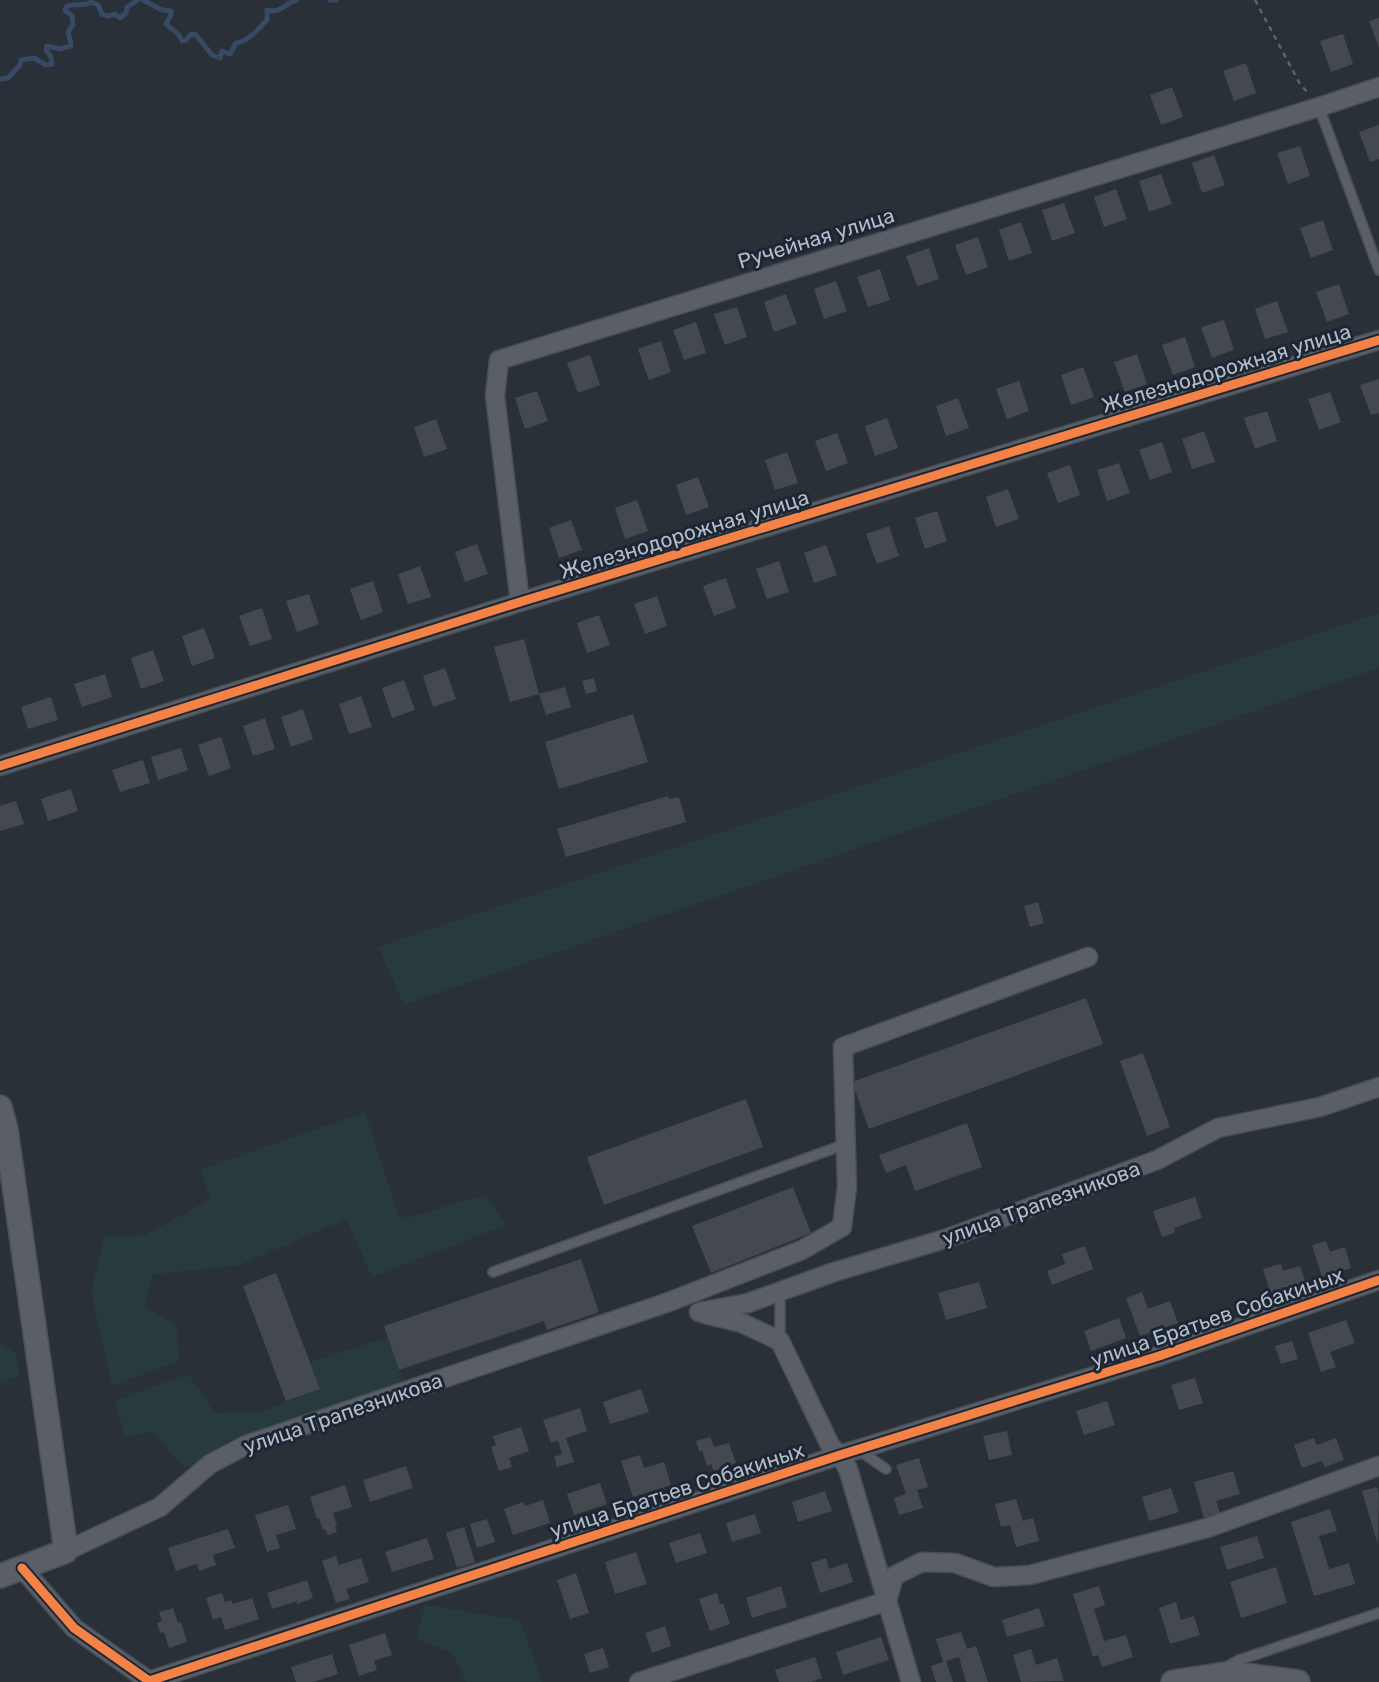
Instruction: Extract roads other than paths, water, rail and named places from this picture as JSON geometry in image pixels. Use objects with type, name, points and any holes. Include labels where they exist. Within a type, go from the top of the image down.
[{"type":"street","name":"Ручейная улица","points":[[520,602],[495,396],[499,360],[1379,87]]},
{"type":"street","name":"Железнодорожная улица","points":[[0,766],[520,602],[1379,340]]},
{"type":"street","points":[[846,1144],[843,1047],[1087,957]]},
{"type":"street","name":"улица Трапезникова","points":[[699,1312],[748,1303],[834,1272],[948,1238],[1157,1160],[1218,1128],[1320,1107],[1379,1087]]},
{"type":"street","points":[[0,1107],[6,1129],[65,1551]]},
{"type":"street","name":"улица Трапезникова","points":[[11,1572],[65,1551],[160,1507],[210,1464],[246,1445],[666,1303],[802,1250],[842,1227],[847,1187],[846,1144]]},
{"type":"street","name":"улица Братьев Собакиных","points":[[11,1572],[74,1628],[149,1681],[840,1455],[1159,1356],[1379,1280]]},
{"type":"street","points":[[666,1303],[742,1323],[780,1341],[831,1447],[840,1455],[848,1469],[911,1682]]},
{"type":"street","points":[[887,1601],[894,1576],[922,1562],[955,1563],[994,1577],[1030,1575],[1207,1528],[1379,1465]]},
{"type":"street","points":[[639,1682],[887,1601]]},
{"type":"street","points":[[1173,1682],[1231,1673],[1298,1682]]},
{"type":"lane","points":[[1319,107],[1379,270]]},
{"type":"lane","points":[[493,1272],[846,1144]]},
{"type":"lane","points":[[780,1292],[780,1341]]},
{"type":"lane","points":[[858,1450],[886,1469]]},
{"type":"lane","points":[[1209,1676],[1239,1660],[1379,1613]]},
{"type":"waterway","points":[[0,79],[8,78],[20,65],[21,60],[34,58],[46,65],[52,64],[47,46],[59,49],[71,46],[68,33],[73,25],[72,16],[65,10],[67,6],[91,2],[98,5],[102,14],[115,14],[120,18],[126,13],[127,7],[138,0]]},
{"type":"waterway","points":[[143,0],[162,10],[171,11],[166,24],[182,41],[191,34],[196,35],[212,55],[220,58],[222,51],[230,54],[236,43],[249,37],[267,20],[267,10],[279,9],[297,0]]},
{"type":"waterway","points":[[330,0],[336,0]]}]
